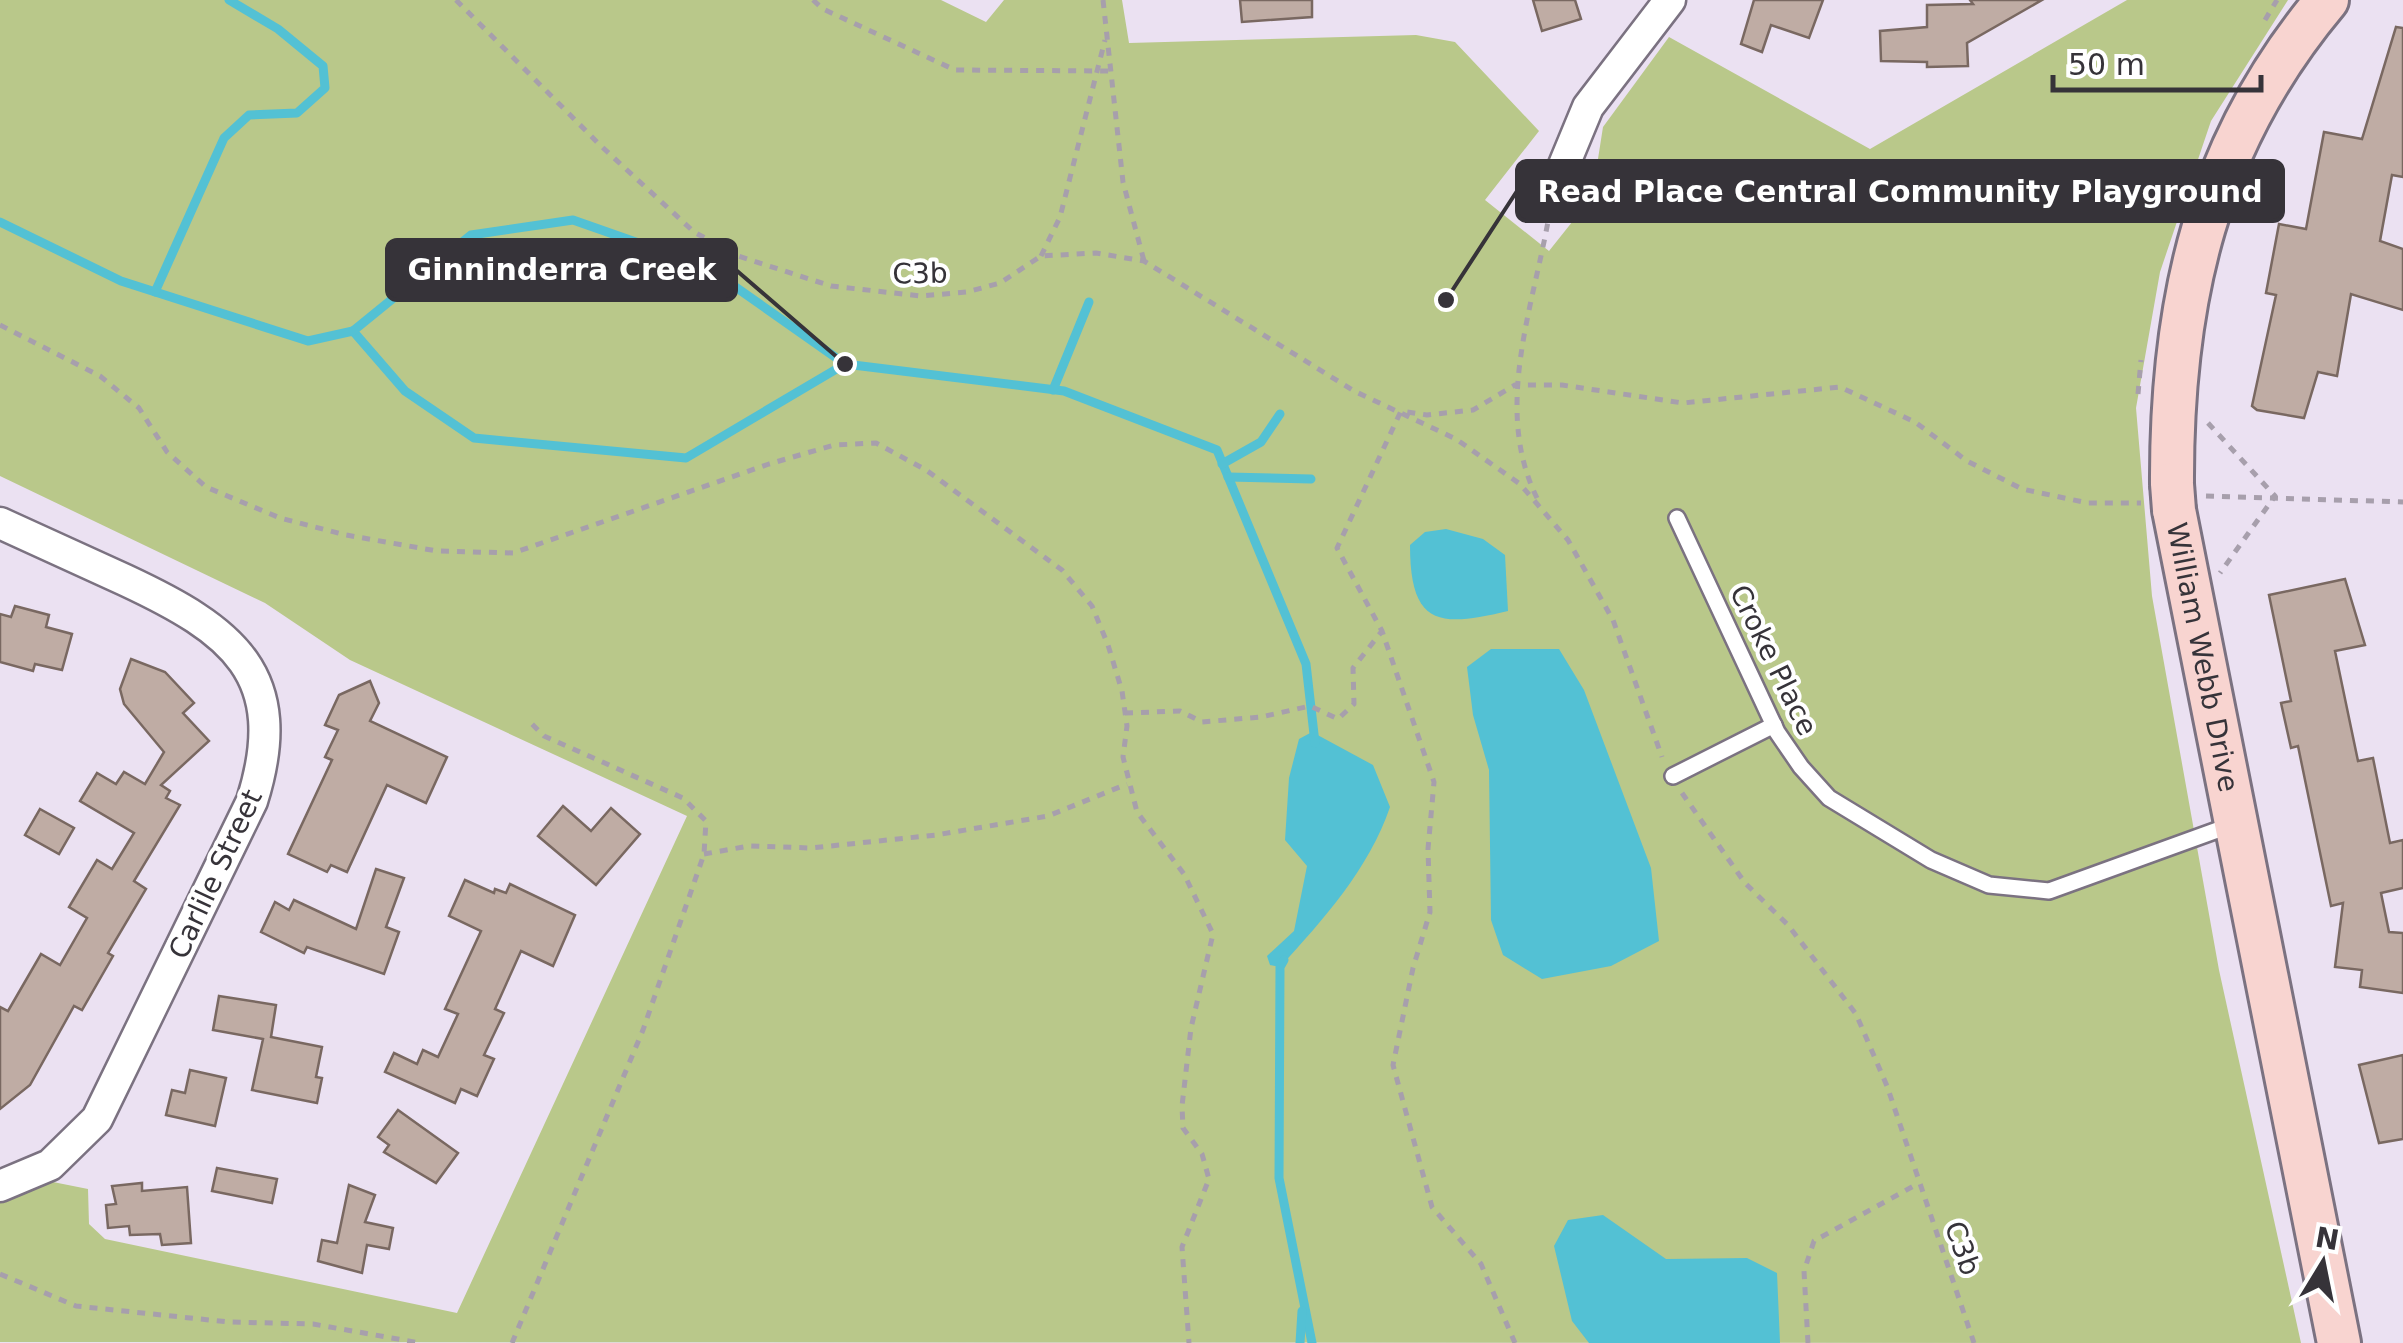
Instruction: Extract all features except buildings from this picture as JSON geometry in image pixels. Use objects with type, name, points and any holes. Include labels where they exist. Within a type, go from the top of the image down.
[{"type":"main road","name":"William Webb Drive","points":[[2327,0],[2265,88],[2208,213],[2176,346],[2171,499],[2338,1343]]},
{"type":"street","points":[[1554,189],[1588,107],[1670,0]]},
{"type":"street","name":"Carlile Street","points":[[0,522],[182,607],[217,629],[244,661],[265,720],[264,761],[252,800],[102,1109],[68,1152],[50,1165],[0,1186]]},
{"type":"lane","name":"Croke Place","points":[[1677,518],[1774,724],[1801,768],[1829,798],[1918,853],[1989,885],[2049,891],[2234,824]]},
{"type":"lane","points":[[1673,776],[1774,724]]},
{"type":"path","name":"C3b","points":[[456,0],[694,232],[738,256],[831,286],[920,296],[967,292],[1000,283],[1041,256],[1096,253],[1144,261],[1354,391],[1436,428]]},
{"type":"path","points":[[813,0],[823,9],[955,70],[1111,70]]},
{"type":"path","points":[[1103,0],[1123,182],[1144,261]]},
{"type":"path","points":[[1041,256],[1060,217],[1107,33]]},
{"type":"path","points":[[1540,506],[1528,479],[1515,385],[1554,189]]},
{"type":"path","points":[[0,326],[100,376],[138,408],[168,452],[206,487],[280,518],[437,551],[513,554],[769,464],[834,445],[876,443],[926,470],[1062,570],[1092,606],[1108,645],[1125,712],[1122,757],[1137,812],[1184,874],[1212,934],[1191,1028],[1182,1106],[1182,1128],[1202,1154],[1209,1179],[1182,1246],[1189,1343]]},
{"type":"path","points":[[1515,1343],[1481,1264],[1432,1207],[1393,1065],[1413,968],[1430,912],[1428,849],[1434,782],[1382,631],[1337,548],[1401,411],[1427,415],[1474,410],[1515,385],[1562,385],[1683,403],[1840,387],[1916,422],[1967,461],[2022,489],[2088,504],[2275,496],[2403,502]]},
{"type":"path","points":[[2195,418],[2206,418],[2275,496]]},
{"type":"path","points":[[2209,579],[2227,568],[2275,496]]},
{"type":"path","points":[[1125,712],[1180,712],[1202,722],[1261,718],[1310,706],[1338,720],[1354,704],[1352,668],[1382,631]]},
{"type":"path","points":[[512,1343],[642,1030],[704,854],[706,821],[683,798],[544,736],[528,720]]},
{"type":"path","points":[[704,854],[749,846],[811,848],[955,832],[1048,816],[1127,784]]},
{"type":"path","name":"C3b","points":[[1914,1165],[1974,1343]]},
{"type":"path","points":[[1808,1343],[1804,1270],[1814,1241],[1920,1182]]},
{"type":"path","points":[[0,1274],[76,1306],[228,1322],[313,1324],[420,1343]]},
{"type":"green space","points":[[0,0],[941,0],[986,22],[1004,0],[1122,0],[1129,43],[1416,35],[1455,42],[1539,131],[1485,200],[1549,251],[1592,197],[1603,127],[1669,37],[1870,149],[2127,0],[2288,0],[2211,121],[2160,272],[2136,408],[2152,596],[2219,970],[2301,1343],[0,1342],[0,1188],[48,1181],[88,1189],[89,1224],[105,1239],[457,1313],[687,816],[350,660],[265,603],[0,476]]},
{"type":"water","points":[[1446,529],[1483,539],[1505,555],[1508,611],[1446,619],[1423,606],[1415,591],[1410,545],[1425,532]]},
{"type":"water","points":[[1491,649],[1559,649],[1584,690],[1651,868],[1659,941],[1611,966],[1542,979],[1503,955],[1491,920],[1489,770],[1473,715],[1467,667]]},
{"type":"water","points":[[1312,732],[1373,765],[1390,807],[1357,872],[1280,967],[1270,965],[1267,956],[1294,931],[1307,866],[1285,840],[1289,778],[1299,739]]},
{"type":"water","points":[[1603,1215],[1666,1259],[1747,1258],[1777,1273],[1780,1343],[1589,1343],[1572,1321],[1554,1246],[1568,1220]]},
{"type":"waterway","points":[[155,292],[224,138],[249,115],[297,113],[325,88],[323,66],[278,29],[229,0]]},
{"type":"waterway","points":[[353,331],[471,235],[573,220],[707,267],[845,364]]},
{"type":"waterway","points":[[0,222],[121,281],[308,341],[353,331],[405,391],[474,438],[686,458],[845,364],[1064,391],[1217,450],[1306,664],[1315,743]]},
{"type":"waterway","points":[[1053,390],[1089,302]]},
{"type":"waterway","points":[[1222,464],[1261,442],[1280,414]]},
{"type":"waterway","points":[[1228,477],[1311,479]]},
{"type":"waterway","points":[[1284,960],[1280,967],[1279,1178],[1312,1343]]},
{"type":"waterway","points":[[1300,1343],[1302,1311]]},
{"type":"place","name":"Read Place Central Community Playground","points":[[1446,300]]},
{"type":"place","name":"Ginninderra Creek","points":[[845,364]]}]
